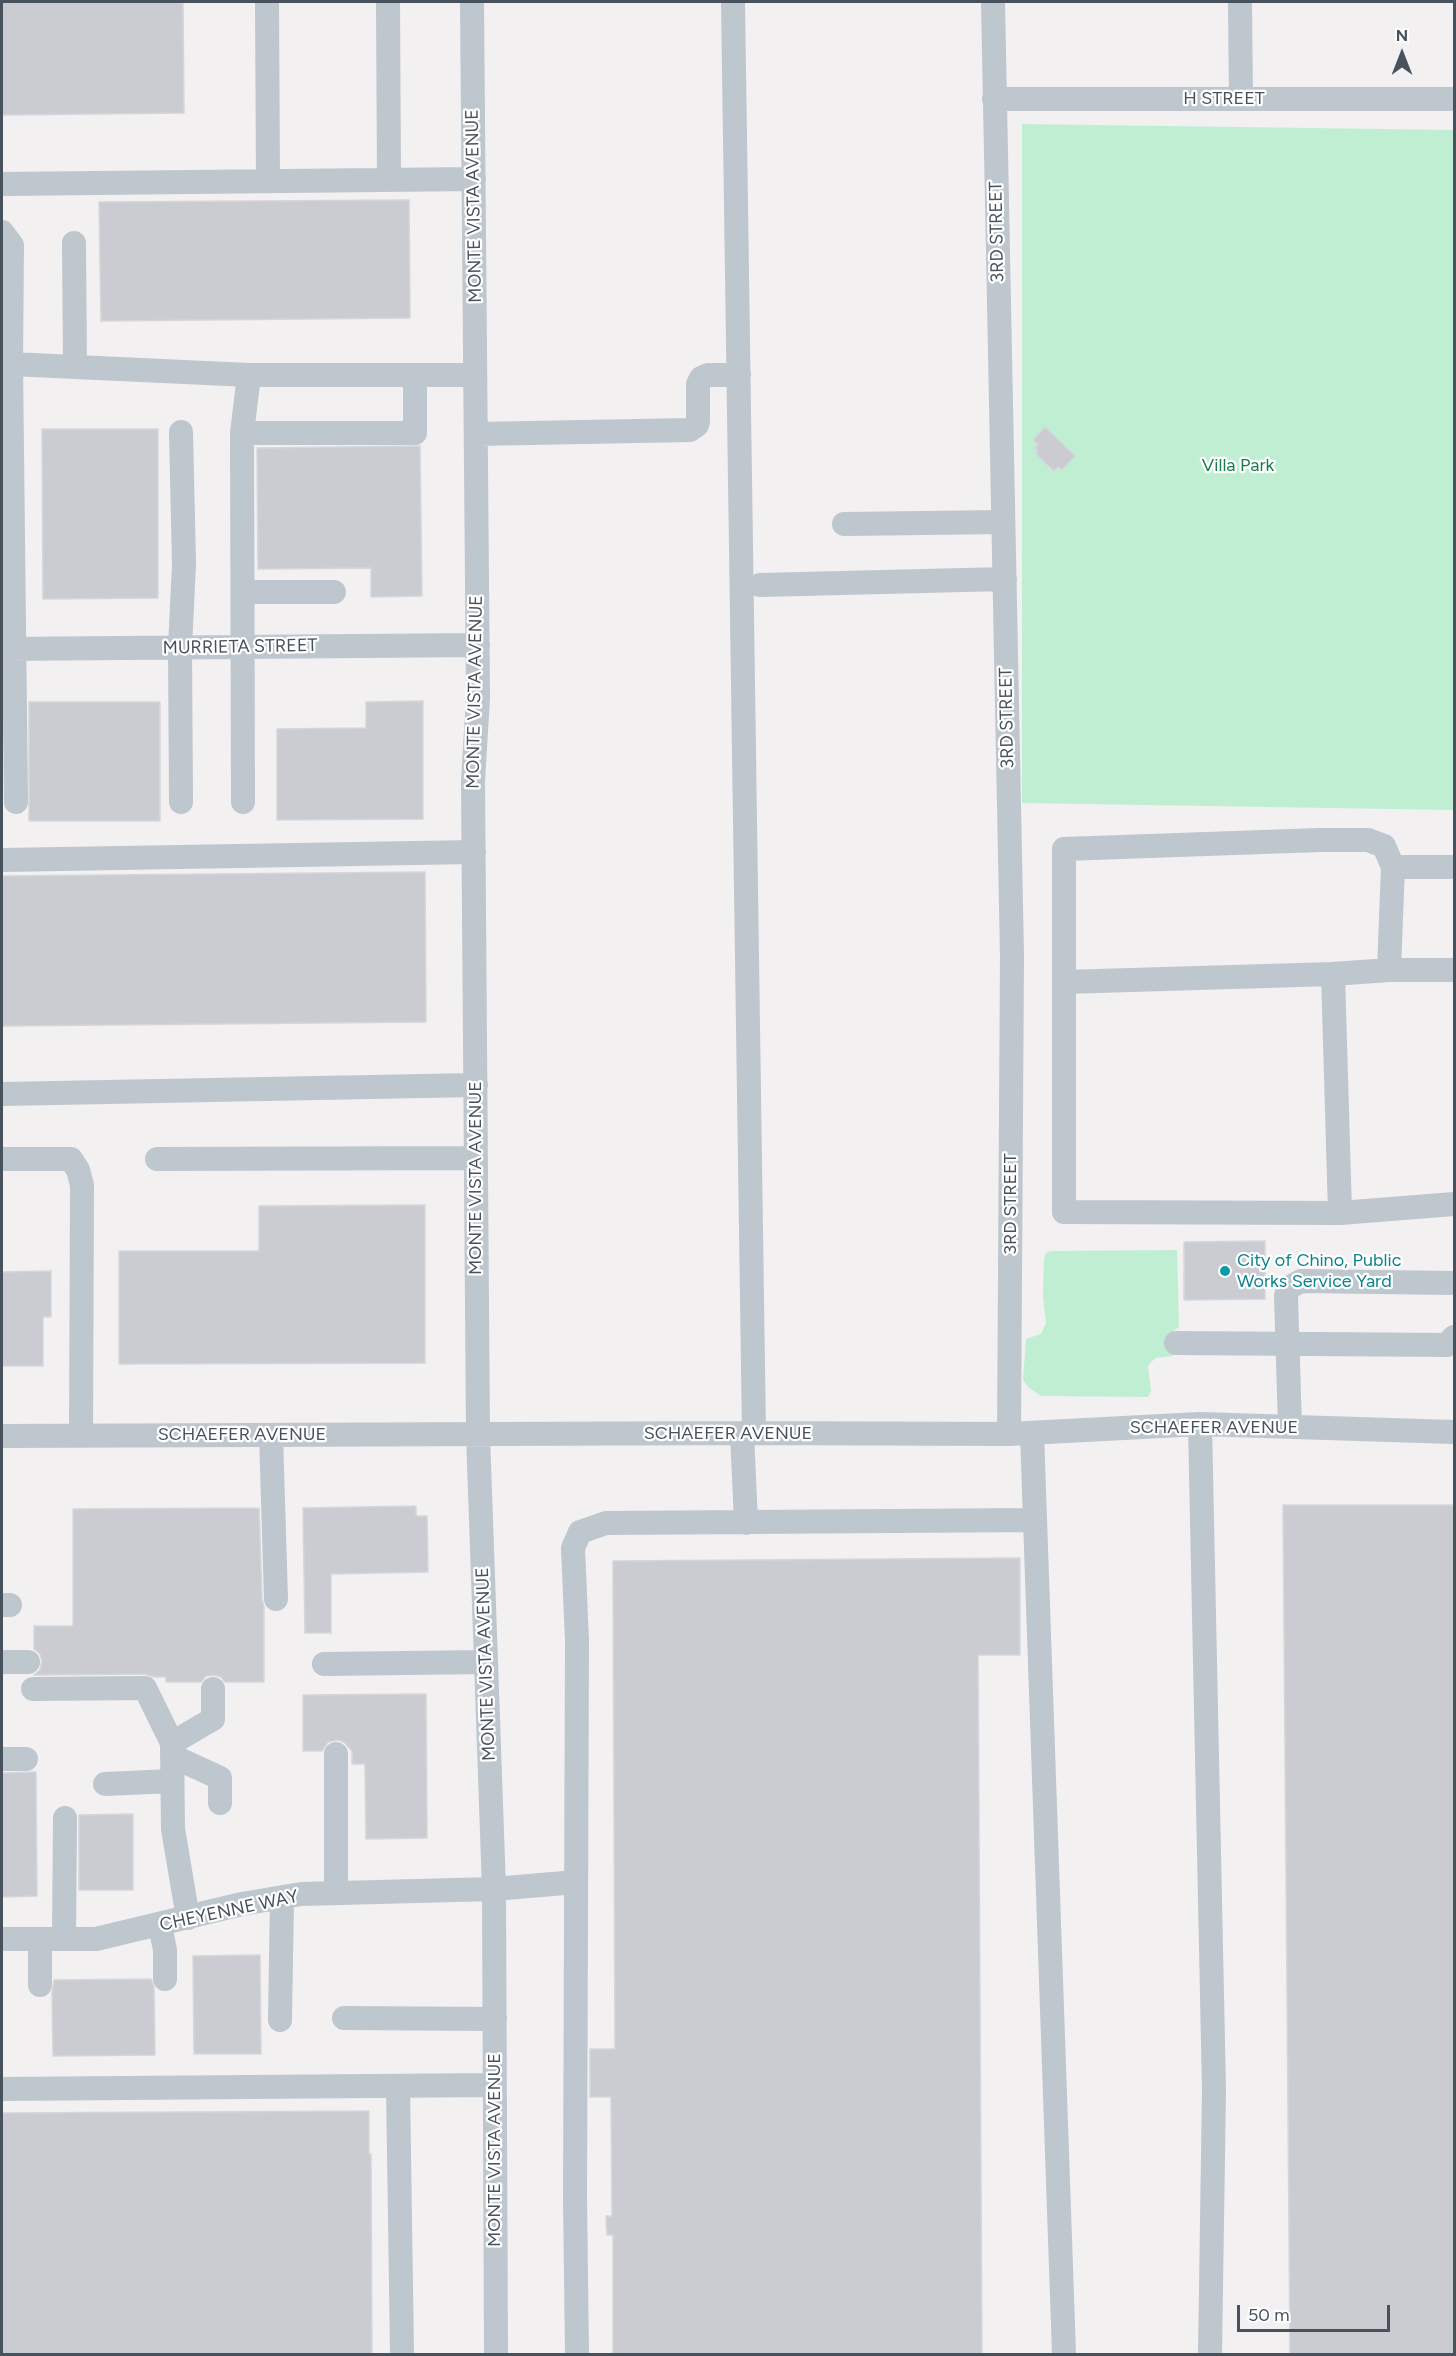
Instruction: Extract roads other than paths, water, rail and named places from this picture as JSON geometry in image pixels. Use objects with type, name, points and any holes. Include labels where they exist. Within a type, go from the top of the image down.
[{"type":"street","points":[[267,2],[268,181]]},
{"type":"street","points":[[388,2],[389,180]]},
{"type":"street","name":"MONTE VISTA AVENUE","points":[[472,2],[478,698],[473,781],[478,1435],[494,1889],[496,2355]]},
{"type":"street","points":[[734,2],[748,1433],[746,1522]]},
{"type":"street","name":"3RD STREET","points":[[993,2],[1021,1434],[1035,1520],[1064,2355]]},
{"type":"street","points":[[1240,2],[1240,99]]},
{"type":"street","name":"H STREET","points":[[994,99],[1455,99]]},
{"type":"street","points":[[2,184],[474,179]]},
{"type":"street","points":[[2,232],[12,245],[8,649],[16,802]]},
{"type":"street","points":[[74,243],[75,367]]},
{"type":"street","points":[[11,364],[249,375],[475,375]]},
{"type":"street","points":[[243,802],[242,433],[249,375]]},
{"type":"street","points":[[242,433],[415,433],[415,375]]},
{"type":"street","points":[[476,434],[690,430],[698,422],[698,384],[701,378],[708,375],[739,375]]},
{"type":"street","points":[[181,432],[184,564],[180,648],[181,802]]},
{"type":"street","points":[[844,524],[1003,522]]},
{"type":"street","points":[[760,585],[1005,579]]},
{"type":"street","points":[[243,592],[334,592]]},
{"type":"street","name":"MURRIETA STREET","points":[[8,649],[477,645]]},
{"type":"street","points":[[1389,970],[1393,867],[1384,846],[1368,840],[1064,849],[1064,1212],[1340,1213],[1455,1204]]},
{"type":"street","points":[[2,860],[474,852]]},
{"type":"street","points":[[1393,867],[1455,867]]},
{"type":"street","points":[[1064,982],[1333,974],[1389,970],[1455,970]]},
{"type":"street","points":[[1333,974],[1340,1213]]},
{"type":"street","points":[[2,1094],[476,1084]]},
{"type":"street","points":[[157,1160],[476,1158]]},
{"type":"street","points":[[3,1159],[71,1160],[78,1170],[82,1185],[81,1435]]},
{"type":"street","points":[[1290,1427],[1286,1296],[1288,1288],[1301,1281],[1455,1283]]},
{"type":"street","points":[[1176,1343],[1447,1345],[1455,1336]]},
{"type":"street","points":[[1200,1425],[1214,2090],[1210,2355]]},
{"type":"street","name":"SCHAEFER AVENUE","points":[[2,1436],[1021,1434],[1200,1425],[1455,1432]]},
{"type":"street","points":[[271,1435],[276,1599]]},
{"type":"street","points":[[577,2355],[574,2198],[576,1640],[573,1548],[580,1532],[606,1523],[1035,1520]]},
{"type":"street","points":[[2,1662],[28,1662]]},
{"type":"street","points":[[324,1664],[486,1662]]},
{"type":"street","points":[[33,1689],[145,1688],[172,1749],[173,1829],[188,1918]]},
{"type":"street","points":[[172,1749],[213,1719],[213,1689]]},
{"type":"street","points":[[172,1749],[220,1778],[220,1803]]},
{"type":"street","points":[[336,1754],[336,1893]]},
{"type":"street","points":[[2,1759],[26,1759]]},
{"type":"street","points":[[105,1784],[172,1781]]},
{"type":"street","points":[[64,1818],[64,1940]]},
{"type":"street","name":"CHEYENNE WAY","points":[[2,1940],[96,1940],[242,1904],[301,1894],[494,1889],[576,1882]]},
{"type":"street","points":[[280,2020],[282,1898]]},
{"type":"street","points":[[160,1925],[165,1950],[165,1979]]},
{"type":"street","points":[[40,1940],[40,1985]]},
{"type":"street","points":[[345,2018],[495,2019]]},
{"type":"street","points":[[2,2089],[495,2085]]},
{"type":"street","points":[[398,2086],[402,2355]]},
{"type":"place","name":"City of Chino, Public Works Service Yard","points":[[1225,1271]]},
{"type":"park label","name":"Villa Park","points":[[1238,466]]}]
